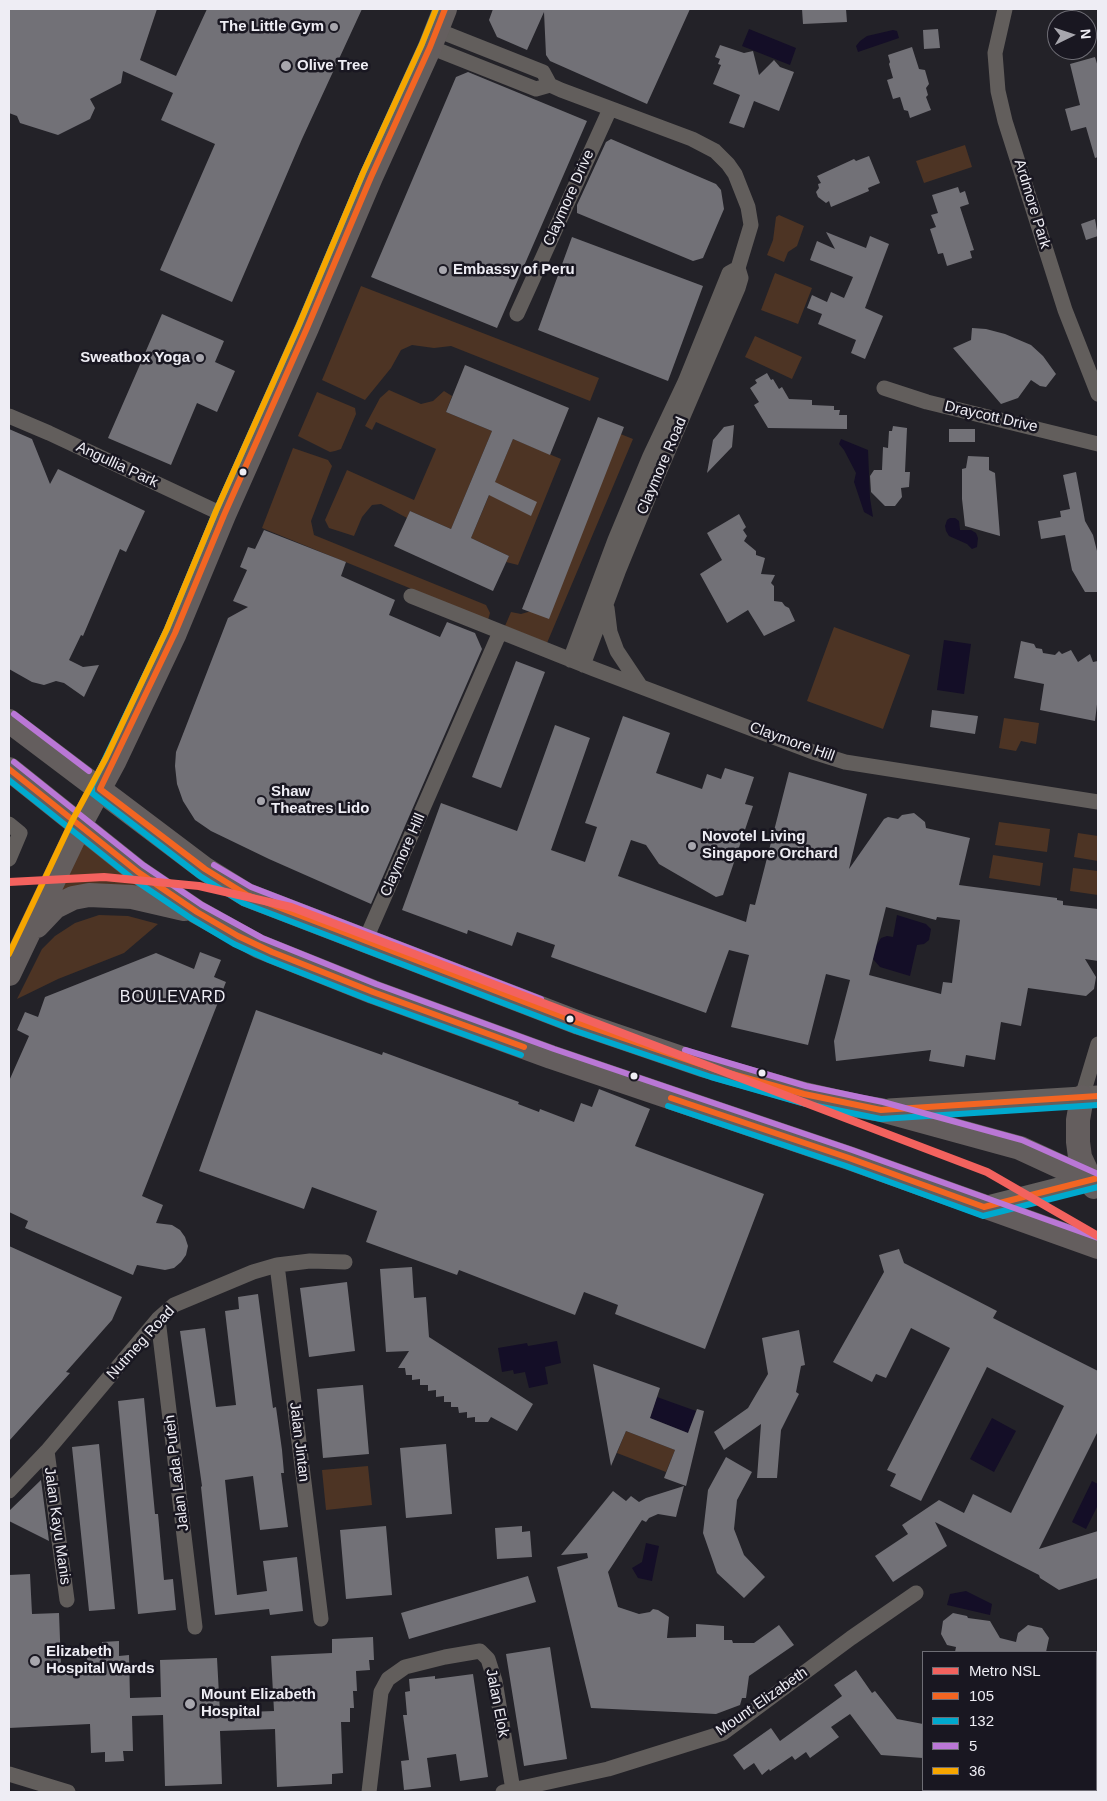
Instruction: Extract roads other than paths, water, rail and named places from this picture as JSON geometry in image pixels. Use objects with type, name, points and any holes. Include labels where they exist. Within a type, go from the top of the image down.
[{"type":"main road","points":[[9,974],[80,825],[114,762],[175,633],[224,515],[308,328],[371,177],[438,29]]},
{"type":"main road","points":[[9,721],[205,869],[247,895],[579,1023],[702,1065],[804,1094],[881,1110],[1020,1148],[1096,1184]]},
{"type":"main road","points":[[9,769],[138,872],[197,912],[258,946],[373,992],[551,1057],[849,1158],[1098,1248]]},
{"type":"main road","points":[[26,938],[55,907],[73,898],[89,895],[132,897],[197,912]]},
{"type":"main road","points":[[881,1110],[1090,1097]]},
{"type":"main road","points":[[1090,1097],[1078,1120],[1078,1142],[1080,1157],[1096,1184]]},
{"type":"main road","points":[[984,1207],[1096,1184]]},
{"type":"street","name":"Ardmore Park","points":[[1005,9],[995,53],[998,91],[1005,121],[1065,310],[1098,394]]},
{"type":"street","name":"Claymore Road","points":[[438,29],[543,72],[550,85],[692,139],[715,151],[728,164],[738,181],[748,207],[751,225],[738,268],[741,278],[730,309],[663,460],[607,604],[576,662]]},
{"type":"street","name":"Claymore Drive","points":[[517,314],[610,109]]},
{"type":"street","name":"Claymore Road","points":[[576,662],[615,540],[650,456],[686,382],[730,272],[738,268]]},
{"type":"street","name":"Draycott Drive","points":[[884,388],[927,402],[1098,444]]},
{"type":"street","name":"Angullia Park","points":[[9,416],[224,515]]},
{"type":"street","name":"Claymore Hill","points":[[411,596],[576,662],[813,752],[845,762],[1098,802]]},
{"type":"street","points":[[607,604],[610,632],[618,651],[642,687]]},
{"type":"street","name":"Claymore Hill","points":[[365,941],[437,780],[500,632]]},
{"type":"street","points":[[9,824],[20,834],[9,859]]},
{"type":"street","points":[[1090,1097],[1098,1044]]},
{"type":"street","name":"Nutmeg Road","points":[[9,1491],[47,1451],[158,1319],[174,1305],[253,1272],[277,1265],[310,1261],[344,1262]]},
{"type":"street","name":"Jalan Jintan","points":[[277,1265],[321,1619]]},
{"type":"street","name":"Jalan Lada Puteh","points":[[158,1319],[196,1627]]},
{"type":"street","name":"Jalan Kayu Manis","points":[[47,1451],[67,1600]]},
{"type":"street","name":"Mount Elizabeth","points":[[508,1791],[608,1769],[723,1733],[916,1592]]},
{"type":"street","name":"Jalan Elok","points":[[368,1792],[381,1692],[388,1679],[406,1667],[452,1655],[480,1651],[488,1659],[495,1681],[508,1791]]},
{"type":"street","points":[[9,1774],[68,1792]]},
{"type":"street","points":[[9,1783],[39,1792]]},
{"type":"metro line","name":"NSL","points":[[9,882],[104,877],[199,886],[291,907],[987,1172],[1098,1236]]},
{"type":"place","name":"The Little Gym","points":[[334,27]]},
{"type":"place","name":"Olive Tree","points":[[286,66]]},
{"type":"place","name":"Embassy of Peru","points":[[443,270]]},
{"type":"place","name":"Sweatbox Yoga","points":[[200,358]]},
{"type":"place","name":"Shaw Theatres Lido","points":[[261,801]]},
{"type":"place","name":"Novotel Living Singapore Orchard","points":[[692,846]]},
{"type":"place","name":"Elizabeth Hospital Wards","points":[[35,1661]]},
{"type":"place","name":"Mount Elizabeth Hospital","points":[[190,1704]]},
{"type":"district","name":"BOULEVARD","points":[[173,998]]}]
